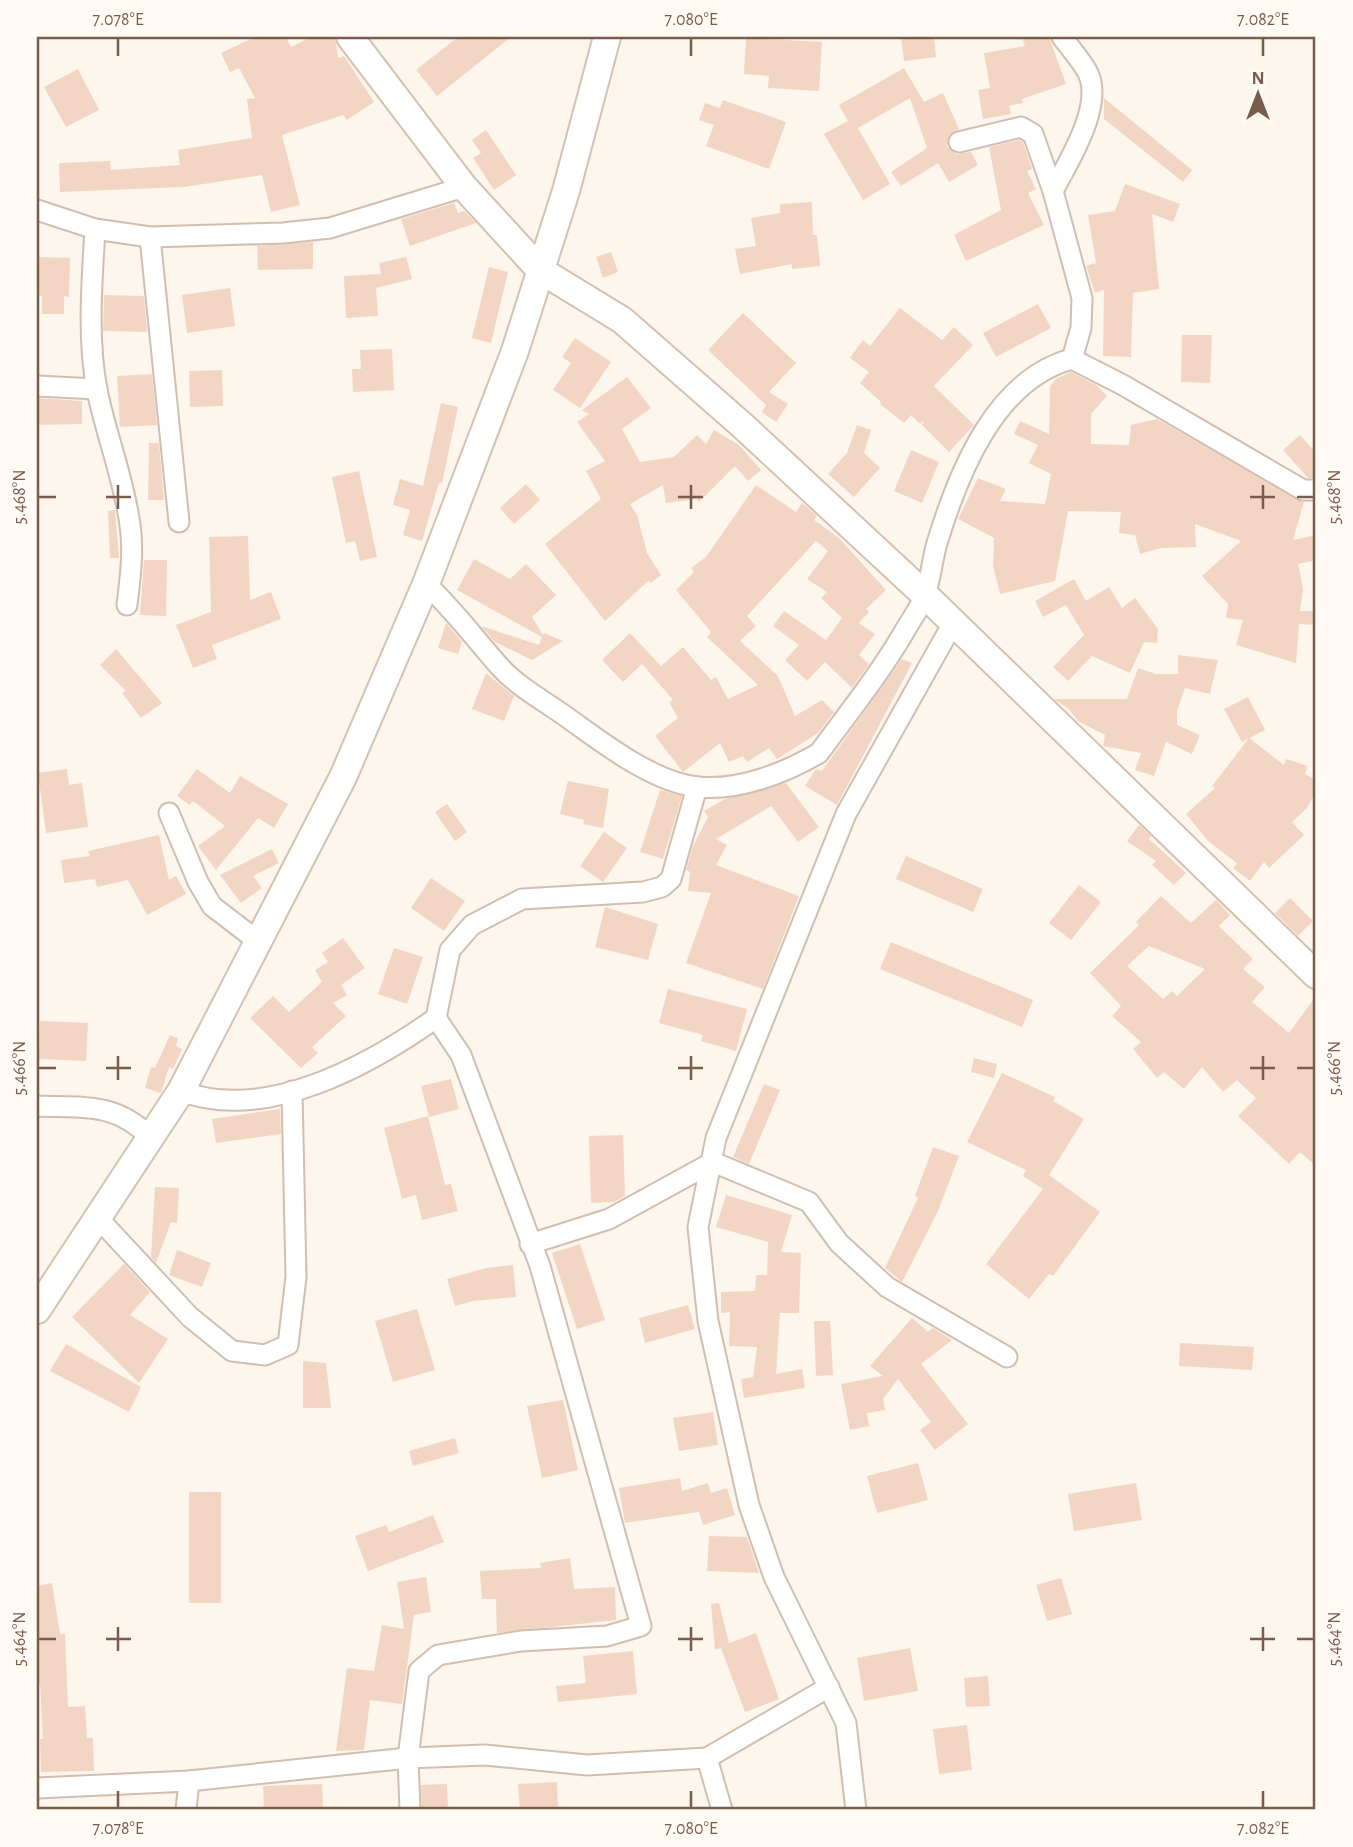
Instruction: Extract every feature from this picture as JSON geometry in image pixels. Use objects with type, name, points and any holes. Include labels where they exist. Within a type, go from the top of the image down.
[{"type":"main road","points":[[350,37],[464,187],[540,270],[622,320],[743,426],[925,596],[1316,975]]},
{"type":"main road","points":[[37,1310],[181,1091],[343,777],[426,584],[515,351],[566,191],[607,37]]},
{"type":"street","points":[[1053,191],[1079,141],[1091,108],[1089,75],[1062,37]]},
{"type":"street","points":[[959,142],[1021,127],[1033,134],[1053,191],[1082,298],[1081,328],[1072,359]]},
{"type":"street","points":[[37,210],[95,229],[150,237],[330,228],[464,187]]},
{"type":"street","points":[[95,229],[91,302],[97,389],[130,527],[132,565],[127,606]]},
{"type":"street","points":[[150,237],[179,522]]},
{"type":"street","points":[[426,584],[457,614],[502,669],[610,748],[657,774],[698,787],[748,783],[801,764],[819,753],[893,652],[925,596],[936,546],[954,489],[980,434],[1018,390],[1054,363],[1072,359],[1123,384],[1303,490],[1316,490]]},
{"type":"street","points":[[37,386],[97,389]]},
{"type":"street","points":[[856,1810],[846,1723],[774,1577],[749,1505],[708,1321],[698,1227],[716,1138],[846,814],[952,625]]},
{"type":"street","points":[[181,1091],[204,1100],[235,1102],[292,1091],[339,1075],[407,1038],[436,1018],[450,950],[472,925],[522,899],[643,892],[662,887],[671,879],[698,787]]},
{"type":"street","points":[[169,813],[198,882],[212,906],[259,942]]},
{"type":"street","points":[[410,1810],[408,1758],[419,1671],[438,1655],[521,1641],[607,1636],[641,1626],[548,1292],[461,1055],[436,1018]]},
{"type":"street","points":[[98,1218],[190,1317],[232,1351],[265,1355],[288,1345],[296,1277],[292,1091]]},
{"type":"street","points":[[37,1106],[106,1108],[132,1120],[150,1137]]},
{"type":"street","points":[[530,1244],[608,1219],[713,1161]]},
{"type":"street","points":[[713,1161],[809,1202],[839,1243],[887,1287],[1007,1357]]},
{"type":"street","points":[[37,1788],[189,1781],[408,1758],[485,1755],[587,1765],[707,1758],[829,1687]]},
{"type":"street","points":[[707,1758],[722,1810]]},
{"type":"street","points":[[186,1810],[189,1781]]},
{"type":"building","points":[[255,37],[286,37],[291,47],[311,37],[335,37],[338,58],[344,56],[374,102],[347,120],[343,115],[282,135],[300,205],[271,212],[262,175],[184,187],[60,192],[59,163],[110,161],[111,170],[180,165],[178,150],[252,138],[247,99],[255,98],[239,68],[230,72],[221,53]]},
{"type":"building","points":[[458,37],[511,37],[437,96],[416,70]]},
{"type":"building","points":[[901,37],[934,37],[936,57],[904,61]]},
{"type":"building","points":[[1022,37],[1049,37],[1066,84],[1022,99],[1023,103],[1009,106],[1011,114],[983,119],[978,90],[990,88],[984,53],[1025,46]]},
{"type":"building","points":[[746,38],[822,42],[819,91],[768,88],[769,76],[744,74]]},
{"type":"building","points":[[904,68],[924,102],[943,93],[959,129],[950,134],[947,146],[956,154],[971,152],[978,165],[949,182],[938,163],[901,186],[891,172],[927,148],[910,98],[858,128],[890,184],[863,200],[824,134],[848,121],[839,105]]},
{"type":"building","points":[[78,69],[99,110],[66,127],[44,87]]},
{"type":"building","points":[[1104,98],[1192,170],[1183,182],[1104,119]]},
{"type":"building","points":[[723,100],[786,122],[769,169],[706,146],[714,125],[699,120],[705,103],[720,108]]},
{"type":"building","points":[[486,130],[516,175],[494,190],[473,158],[481,153],[472,140]]},
{"type":"building","points":[[1019,140],[1023,142],[1032,169],[1027,171],[1036,189],[1028,193],[1044,225],[966,261],[954,235],[1001,210],[989,147]]},
{"type":"building","points":[[1125,184],[1180,204],[1173,222],[1152,214],[1159,289],[1133,293],[1131,357],[1103,356],[1104,290],[1095,293],[1086,266],[1096,263],[1088,215],[1115,211]]},
{"type":"building","points":[[812,202],[813,235],[817,235],[820,266],[792,269],[792,264],[740,274],[735,249],[756,246],[751,218],[780,213],[780,204]]},
{"type":"building","points":[[454,203],[458,213],[464,211],[476,223],[410,246],[401,219]]},
{"type":"building","points":[[313,242],[313,269],[258,270],[257,246]]},
{"type":"building","points":[[611,252],[618,272],[603,278],[596,257]]},
{"type":"building","points":[[37,257],[70,258],[69,297],[64,296],[64,314],[42,314],[42,296],[37,295]]},
{"type":"building","points":[[406,257],[412,279],[376,288],[378,316],[346,318],[344,276],[381,274],[379,263]]},
{"type":"building","points":[[489,267],[508,272],[491,343],[472,338]]},
{"type":"building","points":[[230,288],[235,326],[187,333],[182,295]]},
{"type":"building","points":[[104,295],[144,296],[147,332],[103,331]]},
{"type":"building","points":[[1038,304],[1051,328],[996,357],[983,333]]},
{"type":"building","points":[[900,308],[942,340],[954,327],[973,345],[934,386],[974,425],[949,452],[922,425],[924,420],[920,424],[911,415],[904,423],[880,404],[881,402],[860,383],[869,372],[850,358],[863,340],[870,346]]},
{"type":"building","points":[[743,313],[796,363],[769,392],[788,404],[776,422],[762,412],[766,405],[708,350]]},
{"type":"building","points":[[1182,335],[1212,335],[1210,383],[1181,382]]},
{"type":"building","points":[[575,338],[611,362],[580,408],[553,390],[571,363],[562,357]]},
{"type":"building","points":[[392,349],[394,390],[353,392],[352,369],[361,369],[360,350]]},
{"type":"building","points":[[222,370],[223,406],[190,407],[189,371]]},
{"type":"building","points":[[1071,372],[1096,385],[1107,396],[1091,414],[1091,444],[1129,445],[1131,425],[1157,419],[1304,502],[1293,540],[1316,535],[1316,560],[1298,564],[1303,589],[1300,611],[1316,611],[1316,625],[1299,624],[1296,663],[1236,645],[1243,620],[1226,618],[1228,604],[1202,576],[1241,541],[1195,524],[1196,547],[1161,548],[1140,554],[1135,535],[1119,533],[1121,512],[1068,511],[1055,581],[1000,594],[993,566],[994,538],[958,519],[978,478],[1006,489],[1000,501],[1045,504],[1051,474],[1029,463],[1038,445],[1014,434],[1020,421],[1049,434],[1050,386],[1056,379]]},
{"type":"building","points":[[152,374],[157,425],[120,427],[117,376]]},
{"type":"building","points":[[627,377],[651,408],[622,429],[640,462],[674,457],[697,435],[706,444],[714,430],[739,445],[761,470],[748,481],[735,466],[699,502],[696,499],[666,503],[663,485],[630,504],[637,515],[647,553],[661,575],[651,583],[648,581],[605,621],[545,544],[601,499],[586,471],[605,461],[577,422],[589,414],[582,410]]},
{"type":"building","points":[[37,398],[82,401],[82,424],[37,425]]},
{"type":"building","points":[[441,403],[458,407],[442,483],[439,483],[422,541],[403,535],[410,510],[393,505],[400,479],[423,486]]},
{"type":"building","points":[[857,425],[871,430],[864,453],[880,468],[854,497],[828,474],[847,453]]},
{"type":"building","points":[[1300,435],[1316,453],[1316,478],[1308,478],[1283,450]]},
{"type":"building","points":[[149,443],[159,443],[164,500],[148,500]]},
{"type":"building","points":[[911,450],[939,462],[922,503],[894,491]]},
{"type":"building","points":[[359,471],[377,557],[360,561],[355,541],[346,543],[332,477]]},
{"type":"building","points":[[526,484],[540,500],[514,524],[500,508]]},
{"type":"building","points":[[756,485],[796,512],[802,503],[806,506],[817,516],[814,520],[839,538],[886,590],[866,609],[869,612],[859,623],[875,634],[859,655],[869,664],[852,688],[825,662],[807,681],[785,660],[799,645],[773,626],[784,611],[826,640],[842,618],[821,598],[827,592],[807,579],[828,551],[816,541],[747,616],[756,626],[740,641],[778,676],[795,716],[822,700],[834,712],[818,733],[777,759],[769,748],[747,762],[743,756],[729,762],[720,743],[683,772],[655,736],[678,718],[669,702],[673,700],[642,664],[623,682],[602,660],[630,633],[661,666],[683,647],[711,680],[716,677],[728,699],[758,685],[707,637],[711,632],[676,590],[694,572],[691,568],[706,557]]},
{"type":"building","points":[[115,510],[119,558],[110,558],[108,511]]},
{"type":"building","points":[[248,536],[250,600],[271,592],[281,619],[212,645],[217,659],[193,668],[176,625],[211,612],[209,537]]},
{"type":"building","points":[[474,559],[510,579],[526,564],[556,595],[532,617],[543,635],[544,633],[563,641],[532,660],[495,642],[481,626],[539,645],[542,637],[457,590]]},
{"type":"building","points":[[144,560],[167,560],[166,616],[140,615]]},
{"type":"building","points":[[1074,579],[1086,601],[1109,587],[1122,608],[1135,598],[1158,629],[1157,643],[1144,642],[1130,673],[1092,656],[1068,681],[1053,667],[1084,635],[1066,605],[1043,617],[1035,601]]},
{"type":"building","points":[[446,623],[462,642],[458,654],[438,648]]},
{"type":"building","points":[[116,649],[162,703],[141,718],[122,693],[126,691],[100,665]]},
{"type":"building","points":[[1178,655],[1218,660],[1210,694],[1185,688],[1177,711],[1177,725],[1200,735],[1192,754],[1166,742],[1154,776],[1135,770],[1141,753],[1103,746],[1105,735],[1078,721],[1069,709],[1054,699],[1127,699],[1138,668],[1156,674],[1178,674]]},
{"type":"building","points":[[902,659],[912,663],[837,805],[805,786],[816,769],[822,771]]},
{"type":"building","points":[[486,673],[514,696],[504,721],[472,709]]},
{"type":"building","points":[[1248,697],[1265,730],[1242,742],[1224,709]]},
{"type":"building","points":[[1249,738],[1284,765],[1286,759],[1308,766],[1305,774],[1316,780],[1316,791],[1307,808],[1292,822],[1304,835],[1269,868],[1264,862],[1250,881],[1233,868],[1237,863],[1209,842],[1186,814],[1215,788],[1212,786]]},
{"type":"building","points":[[67,769],[69,785],[82,783],[88,827],[46,833],[38,773]]},
{"type":"building","points":[[197,769],[230,793],[240,776],[288,804],[274,828],[258,818],[216,870],[198,846],[225,826],[193,801],[190,805],[177,796]]},
{"type":"building","points":[[568,781],[609,789],[603,828],[583,824],[584,820],[560,814]]},
{"type":"building","points":[[786,783],[819,827],[798,842],[771,806],[716,839],[727,845],[716,865],[799,896],[763,989],[686,963],[711,893],[688,891],[690,872],[686,870],[693,846],[708,817],[704,811],[725,799]]},
{"type":"building","points":[[660,790],[682,796],[663,859],[640,852]]},
{"type":"building","points":[[447,804],[467,832],[455,841],[435,812]]},
{"type":"building","points":[[1139,825],[1151,836],[1149,839],[1186,873],[1174,885],[1152,865],[1156,861],[1127,841]]},
{"type":"building","points":[[604,832],[627,848],[603,882],[580,866]]},
{"type":"building","points":[[159,835],[169,880],[176,876],[186,894],[147,915],[128,880],[97,887],[95,879],[64,883],[61,860],[90,856],[88,851]]},
{"type":"building","points":[[272,849],[279,863],[253,876],[262,888],[241,903],[220,875]]},
{"type":"building","points":[[906,856],[983,889],[973,912],[896,879]]},
{"type":"building","points":[[431,878],[465,901],[444,931],[411,908]]},
{"type":"building","points":[[1079,885],[1101,902],[1071,940],[1049,923]]},
{"type":"building","points":[[1161,896],[1191,923],[1216,900],[1230,915],[1219,926],[1253,959],[1243,969],[1265,987],[1252,1002],[1289,1033],[1316,996],[1316,1166],[1300,1152],[1289,1164],[1238,1116],[1256,1098],[1237,1080],[1223,1092],[1202,1067],[1184,1089],[1164,1072],[1157,1078],[1133,1049],[1141,1042],[1112,1016],[1121,1006],[1090,973],[1139,925],[1136,922]],"holes":[[[1149,946],[1205,969],[1177,996],[1172,991],[1163,999],[1127,966]]]},
{"type":"building","points":[[1290,898],[1313,921],[1298,936],[1275,913]]},
{"type":"building","points":[[605,907],[658,924],[648,960],[595,947]]},
{"type":"building","points":[[343,938],[365,968],[341,985],[347,995],[333,1003],[346,1016],[312,1047],[318,1053],[301,1068],[250,1018],[273,996],[289,1012],[322,982],[315,970],[328,962],[322,953]]},
{"type":"building","points":[[891,942],[1033,1000],[1022,1027],[880,969]]},
{"type":"building","points":[[394,948],[423,957],[407,1004],[378,994]]},
{"type":"building","points":[[668,989],[747,1009],[736,1051],[701,1041],[703,1035],[659,1023]]},
{"type":"building","points":[[40,1021],[88,1023],[86,1061],[39,1059]]},
{"type":"building","points":[[170,1035],[178,1038],[176,1046],[182,1049],[173,1069],[169,1067],[161,1093],[145,1088],[151,1067],[155,1068]]},
{"type":"building","points":[[974,1058],[997,1064],[994,1078],[971,1072]]},
{"type":"building","points":[[1002,1073],[1055,1097],[1053,1101],[1084,1119],[1049,1175],[1100,1212],[1053,1276],[1049,1274],[1029,1299],[986,1264],[1043,1189],[1023,1176],[1026,1170],[967,1142]]},
{"type":"building","points":[[451,1079],[459,1109],[429,1117],[421,1086]]},
{"type":"building","points":[[764,1084],[780,1090],[749,1164],[733,1157]]},
{"type":"building","points":[[280,1109],[281,1134],[216,1143],[212,1119]]},
{"type":"building","points":[[428,1116],[445,1185],[451,1184],[458,1211],[422,1220],[416,1195],[402,1199],[384,1128]]},
{"type":"building","points":[[623,1135],[625,1196],[614,1202],[591,1203],[589,1136]]},
{"type":"building","points":[[933,1147],[959,1156],[938,1211],[902,1282],[885,1268],[918,1198],[915,1196]]},
{"type":"building","points":[[155,1187],[179,1188],[177,1223],[171,1222],[156,1263],[151,1257]]},
{"type":"building","points":[[726,1195],[792,1215],[781,1252],[801,1253],[799,1313],[780,1313],[776,1374],[802,1369],[805,1388],[744,1398],[741,1379],[753,1377],[757,1347],[729,1346],[730,1312],[721,1313],[721,1292],[755,1291],[756,1275],[767,1275],[768,1242],[716,1227]]},
{"type":"building","points":[[580,1244],[605,1320],[577,1329],[552,1253]]},
{"type":"building","points":[[177,1250],[211,1263],[202,1287],[169,1275]]},
{"type":"building","points":[[124,1264],[150,1292],[130,1315],[168,1339],[139,1383],[72,1317]]},
{"type":"building","points":[[513,1265],[516,1297],[473,1301],[455,1306],[447,1279],[486,1268]]},
{"type":"building","points":[[688,1305],[695,1329],[645,1343],[639,1318]]},
{"type":"building","points":[[417,1309],[435,1370],[393,1382],[375,1321]]},
{"type":"building","points":[[912,1318],[928,1332],[933,1328],[952,1340],[921,1364],[968,1424],[935,1450],[920,1430],[931,1422],[898,1379],[883,1399],[885,1410],[867,1413],[869,1426],[850,1430],[841,1384],[883,1376],[870,1366]]},
{"type":"building","points":[[814,1321],[830,1321],[833,1375],[816,1376]]},
{"type":"building","points":[[1180,1343],[1254,1347],[1252,1370],[1179,1366]]},
{"type":"building","points":[[66,1344],[141,1387],[129,1412],[50,1371]]},
{"type":"building","points":[[303,1361],[326,1363],[331,1408],[303,1408]]},
{"type":"building","points":[[563,1400],[578,1470],[542,1478],[527,1406]]},
{"type":"building","points":[[713,1412],[718,1445],[679,1451],[673,1418]]},
{"type":"building","points":[[455,1438],[459,1453],[413,1466],[409,1451]]},
{"type":"building","points":[[918,1463],[928,1500],[877,1513],[867,1476]]},
{"type":"building","points":[[680,1478],[682,1491],[708,1483],[711,1493],[727,1488],[735,1515],[703,1525],[699,1512],[625,1523],[619,1488]]},
{"type":"building","points":[[1136,1483],[1142,1520],[1074,1531],[1068,1494]]},
{"type":"building","points":[[189,1492],[221,1492],[221,1603],[189,1603]]},
{"type":"building","points":[[433,1515],[444,1542],[368,1571],[355,1536],[386,1525],[389,1532]]},
{"type":"building","points":[[709,1536],[747,1537],[759,1573],[707,1571]]},
{"type":"building","points":[[570,1558],[574,1589],[615,1587],[616,1620],[497,1633],[496,1599],[482,1599],[480,1571],[541,1568],[540,1563]]},
{"type":"building","points":[[426,1577],[431,1612],[414,1615],[402,1704],[370,1700],[364,1750],[336,1751],[347,1668],[374,1671],[382,1625],[404,1629],[397,1582]]},
{"type":"building","points":[[1061,1578],[1072,1614],[1047,1621],[1036,1585]]},
{"type":"building","points":[[52,1583],[60,1634],[65,1634],[68,1707],[85,1706],[87,1738],[93,1738],[94,1771],[41,1772],[40,1739],[43,1739],[40,1683],[37,1683],[37,1586]]},
{"type":"building","points":[[719,1603],[729,1643],[756,1633],[779,1699],[745,1712],[721,1648],[715,1650],[711,1604]]},
{"type":"building","points":[[910,1648],[918,1691],[864,1701],[857,1658]]},
{"type":"building","points":[[633,1651],[637,1694],[558,1702],[556,1686],[586,1683],[583,1656]]},
{"type":"building","points":[[988,1676],[990,1706],[966,1707],[964,1678]]},
{"type":"building","points":[[967,1725],[972,1770],[939,1774],[933,1729]]},
{"type":"building","points":[[557,1782],[558,1810],[520,1810],[518,1784]]},
{"type":"building","points":[[322,1784],[323,1810],[264,1810],[263,1786]]},
{"type":"building","points":[[447,1784],[448,1810],[422,1810],[421,1785]]}]
